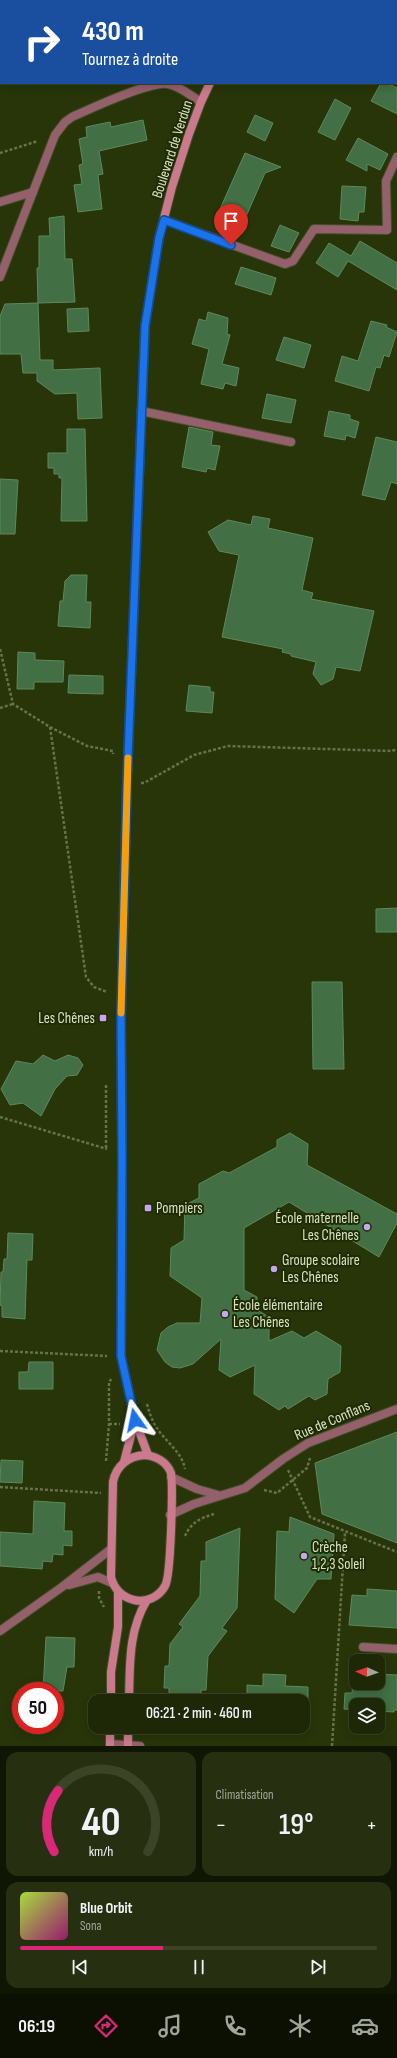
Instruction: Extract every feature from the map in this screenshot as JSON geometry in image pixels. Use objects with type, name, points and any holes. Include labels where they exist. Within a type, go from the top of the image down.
[{"type":"main road","name":"Boulevard de Verdun","points":[[148,1455],[135,1420],[121,1356],[121,1017],[127,782],[141,411],[145,326],[159,238],[177,171],[201,102],[210,84]]},
{"type":"main road","name":"Boulevard de Verdun","points":[[112,1582],[110,1571],[114,1478],[118,1469],[124,1462],[135,1420]]},
{"type":"main road","points":[[124,1462],[136,1456],[148,1455],[163,1462],[169,1469],[172,1477],[169,1576],[166,1585],[160,1592],[147,1600],[137,1618],[130,1650],[129,1694]]},
{"type":"main road","points":[[112,1582],[118,1592],[132,1600],[147,1600]]},
{"type":"main road","points":[[111,1694],[113,1654],[118,1627],[118,1592]]},
{"type":"main road","points":[[110,1734],[110,1745]]},
{"type":"main road","points":[[128,1734],[128,1746]]},
{"type":"street","points":[[0,277],[55,135],[65,122],[72,117],[157,84],[168,84],[177,87],[201,102]]},
{"type":"street","points":[[164,220],[285,264],[293,261],[314,229],[387,230],[386,181],[397,157]]},
{"type":"street","points":[[0,202],[33,192]]},
{"type":"street","points":[[141,411],[291,442]]},
{"type":"street","name":"Rue de Conflans","points":[[170,1515],[218,1495],[245,1488],[308,1443],[397,1409]]},
{"type":"street","points":[[172,1477],[186,1484],[218,1495]]},
{"type":"street","points":[[0,1631],[62,1587],[111,1549]]},
{"type":"street","points":[[62,1587],[98,1577],[112,1582]]},
{"type":"street","points":[[363,1647],[397,1648]]},
{"type":"street","points":[[110,1745],[140,1746]]},
{"type":"path","points":[[0,153],[55,135]]},
{"type":"path","points":[[0,649],[14,704],[50,727],[87,746],[113,752]]},
{"type":"path","points":[[0,708],[14,704]]},
{"type":"path","points":[[50,727],[86,977],[94,987],[107,992]]},
{"type":"path","points":[[127,782],[144,783],[194,754],[228,746],[392,751],[397,749]]},
{"type":"path","points":[[0,1117],[106,1148],[122,1159]]},
{"type":"path","points":[[0,1351],[121,1356]]},
{"type":"path","points":[[146,1402],[154,1425],[176,1450],[185,1467],[186,1484]]},
{"type":"path","points":[[262,1490],[277,1493],[307,1468],[310,1457],[316,1455]]},
{"type":"path","points":[[284,1459],[292,1480],[310,1517],[397,1552]]},
{"type":"path","points":[[0,1488],[113,1494]]},
{"type":"path","points":[[186,1508],[189,1526]]},
{"type":"path","points":[[202,1518],[221,1511]]},
{"type":"path","points":[[332,1746],[345,1532]]},
{"type":"building","points":[[380,84],[389,84],[397,88],[397,114],[371,101]]},
{"type":"building","points":[[335,99],[351,108],[335,140],[318,132]]},
{"type":"building","points":[[255,115],[273,123],[265,141],[247,132]]},
{"type":"building","points":[[143,120],[147,140],[99,151],[103,174],[98,175],[102,209],[78,212],[74,185],[82,184],[79,165],[83,164],[79,139],[87,137],[86,127],[110,122],[111,127]]},
{"type":"building","points":[[358,138],[388,154],[380,170],[367,164],[367,171],[346,160]]},
{"type":"building","points":[[245,153],[281,167],[265,173],[241,228],[216,218]]},
{"type":"building","points":[[342,186],[366,187],[364,212],[359,212],[358,221],[340,219]]},
{"type":"building","points":[[64,216],[65,259],[72,259],[75,302],[38,303],[37,268],[39,268],[39,236],[50,236],[49,218]]},
{"type":"building","points":[[280,225],[299,233],[289,252],[271,246]]},
{"type":"building","points":[[360,241],[397,263],[397,290],[348,261],[338,277],[316,263],[329,243],[351,256]]},
{"type":"building","points":[[241,267],[276,278],[271,295],[235,284]]},
{"type":"building","points":[[38,303],[40,360],[53,360],[53,370],[100,368],[102,418],[78,419],[77,393],[55,394],[37,381],[37,373],[23,373],[21,354],[0,354],[0,316],[5,304]]},
{"type":"building","points":[[88,308],[89,331],[68,332],[67,309]]},
{"type":"building","points":[[208,312],[228,318],[227,334],[230,335],[222,364],[239,368],[236,386],[225,383],[223,389],[201,384],[209,349],[192,344],[199,319],[206,321]]},
{"type":"building","points":[[371,321],[387,325],[386,327],[397,332],[389,357],[384,355],[380,368],[376,367],[369,391],[335,381],[342,356],[358,361]]},
{"type":"building","points":[[284,337],[311,345],[304,368],[276,360]]},
{"type":"building","points":[[267,394],[296,400],[291,423],[262,418]]},
{"type":"building","points":[[329,411],[350,415],[350,419],[359,422],[355,438],[346,435],[345,440],[324,436]]},
{"type":"building","points":[[189,427],[213,432],[211,445],[220,446],[215,470],[207,468],[206,472],[182,467]]},
{"type":"building","points":[[67,429],[85,429],[87,521],[61,521],[62,478],[59,478],[59,474],[54,474],[54,468],[48,468],[48,453],[67,453]]},
{"type":"building","points":[[376,437],[397,442],[397,484],[391,482],[385,500],[362,495]]},
{"type":"building","points":[[0,479],[18,480],[15,534],[0,534]]},
{"type":"building","points":[[253,516],[270,519],[268,528],[313,538],[302,590],[313,593],[311,599],[374,611],[360,671],[336,667],[333,679],[321,685],[313,674],[316,662],[291,656],[291,654],[282,652],[283,649],[222,637],[239,555],[219,551],[208,532],[228,520],[251,525]]},
{"type":"building","points":[[71,575],[87,575],[86,602],[91,602],[90,628],[58,626],[60,601],[63,601],[65,581]]},
{"type":"building","points":[[18,652],[35,653],[35,660],[64,661],[63,682],[34,682],[34,689],[17,689]]},
{"type":"building","points":[[69,675],[103,676],[103,694],[68,693]]},
{"type":"building","points":[[189,685],[210,687],[210,692],[214,692],[212,713],[186,711]]},
{"type":"building","points":[[397,908],[397,932],[376,932],[376,909]]},
{"type":"building","points":[[312,982],[342,982],[344,1069],[313,1069]]},
{"type":"building","points":[[43,1055],[55,1061],[68,1055],[78,1058],[83,1065],[77,1075],[67,1076],[55,1089],[41,1116],[23,1103],[10,1105],[1,1089],[16,1061],[33,1064]]},
{"type":"building","points":[[290,1133],[308,1144],[307,1165],[397,1214],[397,1223],[379,1257],[289,1202],[244,1228],[244,1290],[257,1297],[257,1310],[269,1317],[269,1341],[292,1331],[304,1338],[316,1331],[341,1346],[340,1372],[328,1379],[327,1394],[315,1400],[309,1396],[288,1409],[285,1406],[279,1410],[254,1394],[255,1365],[230,1377],[219,1370],[221,1339],[193,1364],[180,1368],[172,1367],[165,1362],[157,1350],[161,1333],[168,1327],[177,1323],[200,1323],[202,1298],[170,1276],[171,1248],[184,1240],[185,1205],[199,1198],[199,1184],[223,1171],[229,1173],[277,1147],[277,1140]]},
{"type":"building","points":[[8,1233],[33,1234],[32,1260],[27,1260],[25,1319],[2,1317],[2,1306],[0,1305],[1,1272],[3,1272],[4,1259],[7,1259]]},
{"type":"building","points":[[29,1362],[53,1362],[53,1389],[19,1389],[19,1372],[28,1372]]},
{"type":"building","points":[[397,1432],[397,1543],[322,1514],[315,1463]]},
{"type":"building","points":[[1,1460],[23,1461],[22,1483],[0,1482]]},
{"type":"building","points":[[34,1501],[65,1503],[64,1531],[72,1531],[72,1546],[63,1545],[63,1555],[53,1554],[52,1562],[43,1561],[42,1569],[0,1566],[0,1532],[33,1534]]},
{"type":"building","name":"Crèche 1,2,3 Soleil","points":[[290,1517],[334,1534],[331,1579],[317,1579],[294,1613],[275,1599],[277,1531],[289,1532]]},
{"type":"building","points":[[240,1528],[237,1608],[222,1628],[227,1631],[208,1656],[206,1690],[201,1690],[201,1694],[169,1694],[169,1688],[164,1688],[165,1666],[169,1666],[170,1644],[183,1627],[179,1624],[200,1596],[201,1561],[206,1561],[206,1542]]},
{"type":"building","points":[[367,1589],[397,1591],[397,1628],[349,1625],[352,1595],[367,1596]]},
{"type":"building","points":[[46,1637],[75,1638],[74,1667],[67,1667],[64,1685],[64,1682],[44,1682]]},
{"type":"building","points":[[263,1674],[286,1675],[285,1686],[308,1687],[308,1694],[247,1694],[247,1685],[263,1686]]},
{"type":"building","points":[[385,1674],[397,1675],[397,1710],[394,1710],[394,1712],[385,1711],[385,1698],[349,1698],[349,1709],[344,1709],[345,1693],[352,1693],[352,1690],[385,1690]]},
{"type":"slow traffic","points":[[121,1013],[128,758]]},
{"type":"place","name":"Les Chênes","points":[[103,1018]]},
{"type":"place","name":"Pompiers","points":[[148,1208]]},
{"type":"place","name":"École maternelle Les Chênes","points":[[367,1227]]},
{"type":"place","name":"Groupe scolaire Les Chênes","points":[[274,1269]]},
{"type":"place","name":"École élémentaire Les Chênes","points":[[225,1314]]},
{"type":"place","name":"Crèche 1,2,3 Soleil","points":[[304,1556]]},
{"type":"route","points":[[135,1420],[121,1356],[121,1017],[132,628],[145,326],[159,238],[164,220],[231,245]]}]
